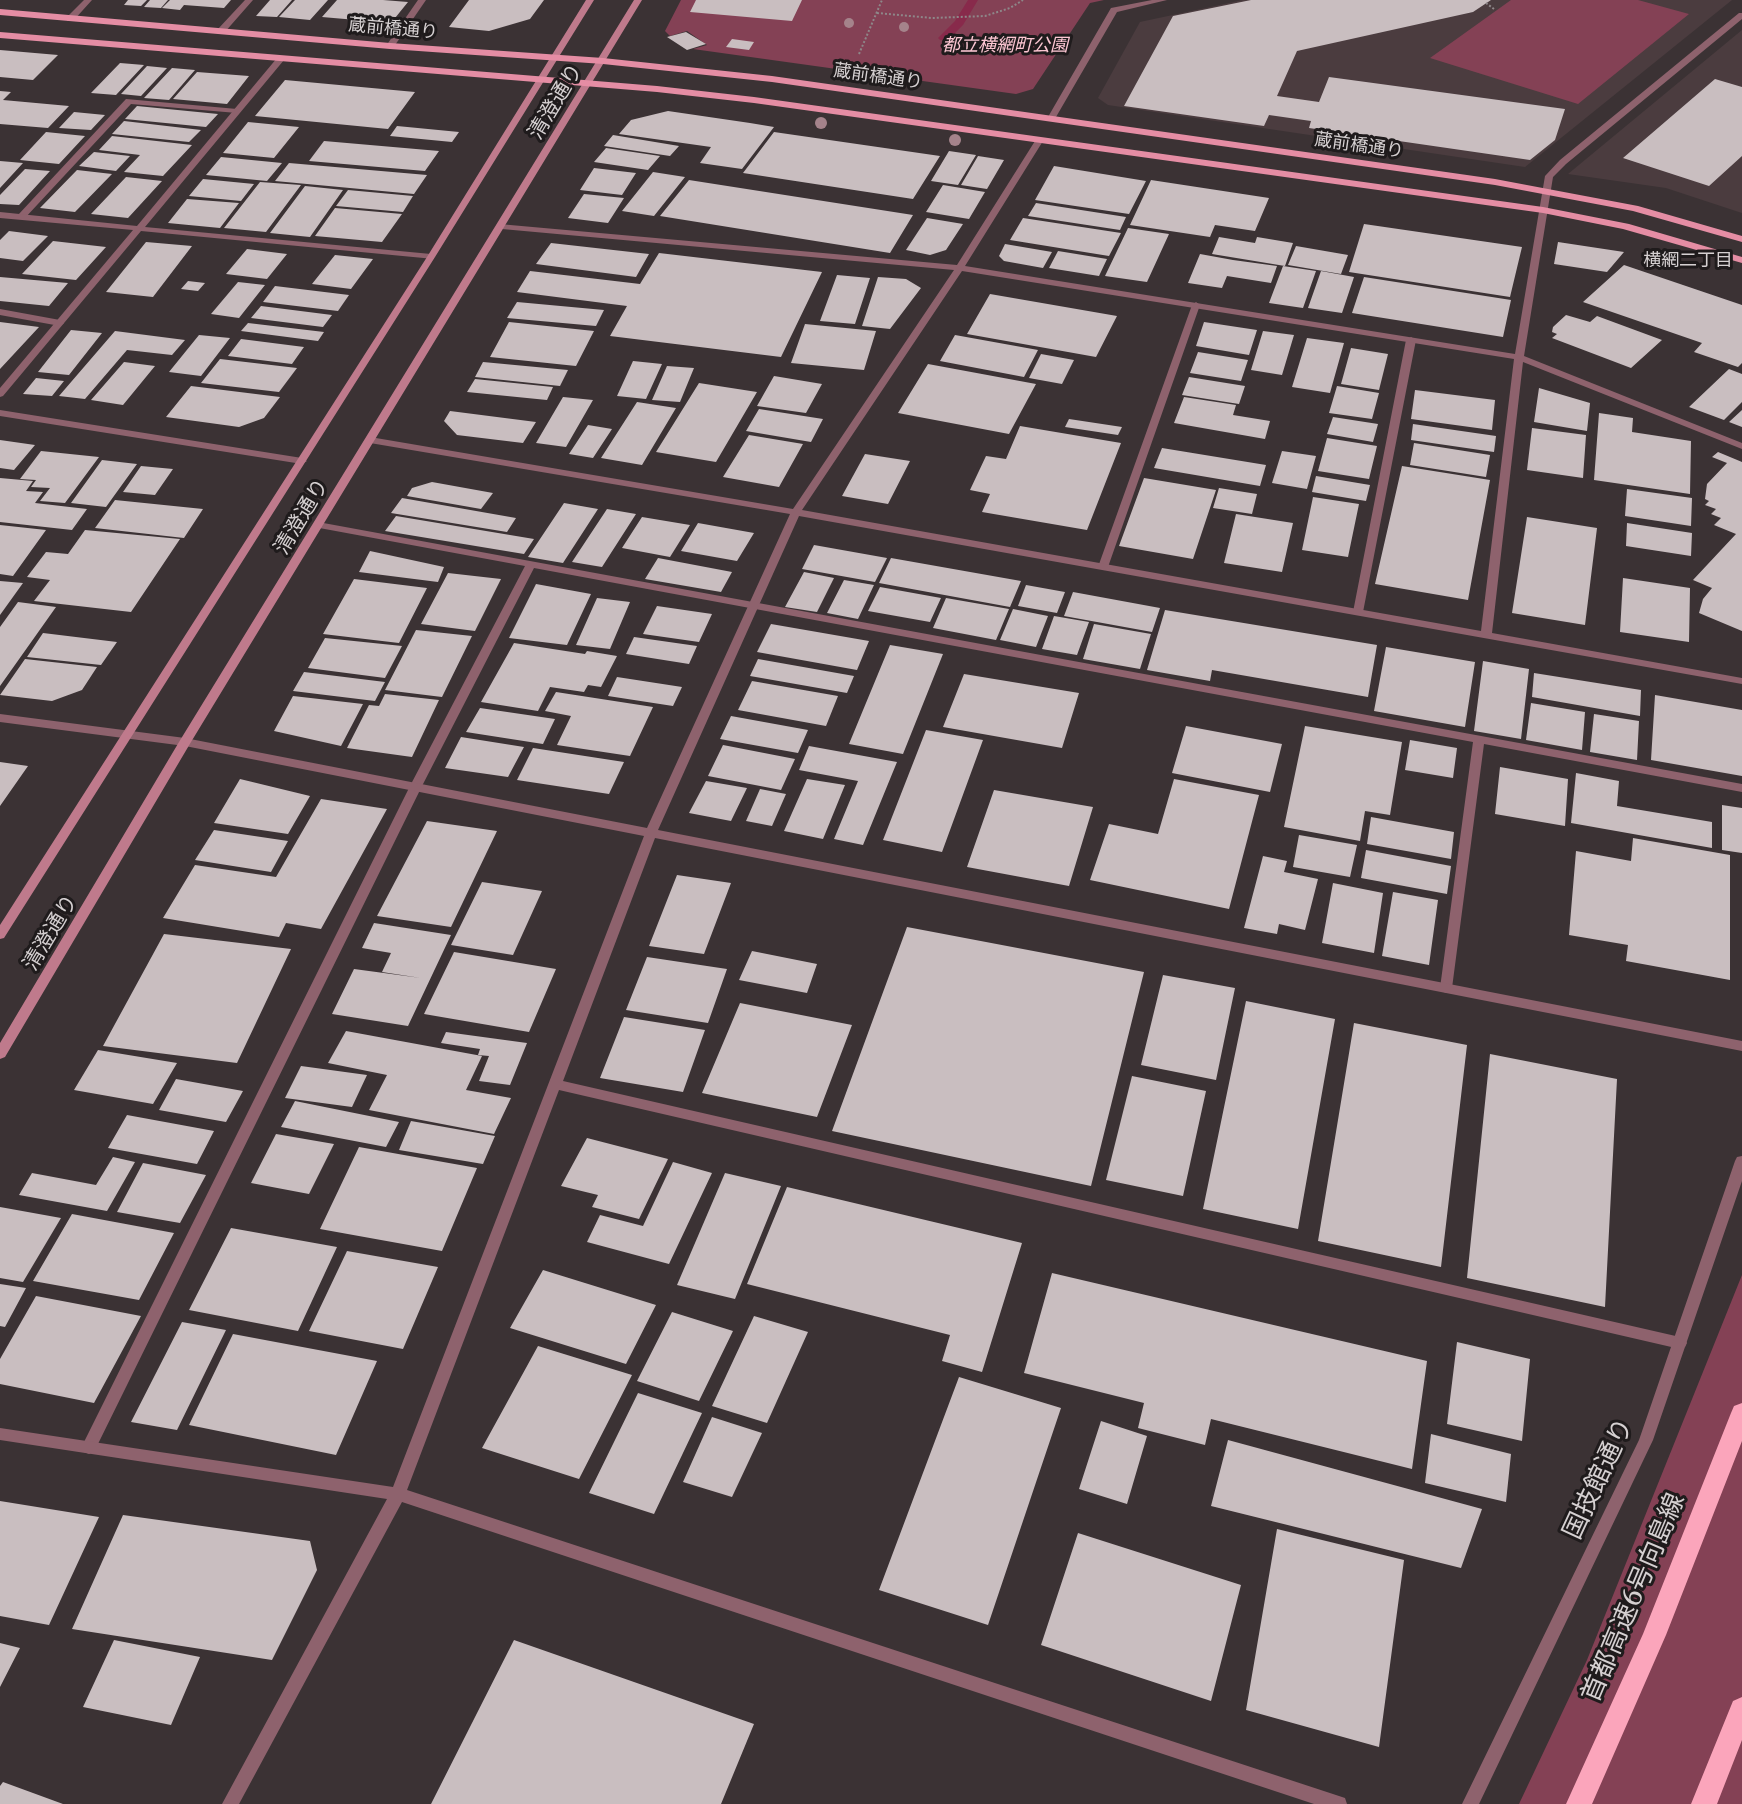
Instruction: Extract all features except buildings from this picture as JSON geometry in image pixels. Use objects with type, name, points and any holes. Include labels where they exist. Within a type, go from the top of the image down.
[{"type":"highway","name":"首都高速6号向島線","points":[[1579,1804],[1654,1635],[1742,1413]]},
{"type":"highway","points":[[1704,1804],[1742,1709]]},
{"type":"main road","name":"清澄通り","points":[[0,935],[431,257],[590,0]]},
{"type":"main road","name":"清澄通り","points":[[0,1054],[185,742],[589,84],[638,0]]},
{"type":"main road","name":"蔵前橋通り","points":[[0,12],[603,61],[772,79],[1052,117],[1545,190],[1634,208],[1742,239]]},
{"type":"main road","name":"蔵前橋通り","points":[[0,35],[754,100],[1543,210],[1625,226],[1742,260]]},
{"type":"street","points":[[70,19],[88,0]]},
{"type":"street","points":[[221,31],[249,0]]},
{"type":"street","points":[[390,45],[422,0]]},
{"type":"street","points":[[1052,117],[1114,10],[1163,0]]},
{"type":"street","points":[[1486,635],[1519,357],[1549,176],[1742,15]]},
{"type":"street","points":[[0,394],[280,60]]},
{"type":"street","points":[[21,217],[129,101],[237,111]]},
{"type":"street","points":[[230,1804],[398,1494],[651,832],[796,512],[960,268],[1039,141]]},
{"type":"street","points":[[0,215],[431,257]]},
{"type":"street","points":[[502,226],[960,268],[1519,357],[1742,446]]},
{"type":"street","points":[[1103,567],[1196,305]]},
{"type":"street","points":[[0,312],[60,323]]},
{"type":"street","points":[[1358,612],[1411,340]]},
{"type":"street","points":[[0,413],[302,461]]},
{"type":"street","points":[[370,440],[796,512],[1742,681]]},
{"type":"street","points":[[318,525],[1742,788]]},
{"type":"street","points":[[89,1447],[416,786],[531,564]]},
{"type":"street","points":[[0,718],[185,742],[1742,1046]]},
{"type":"street","points":[[1446,988],[1479,740]]},
{"type":"street","points":[[554,1084],[1680,1343]]},
{"type":"street","name":"国技館通り","points":[[1470,1804],[1646,1440],[1742,1161]]},
{"type":"street","points":[[0,1434],[398,1494],[1339,1804]]},
{"type":"path","points":[[859,54],[882,0]]},
{"type":"path","points":[[877,13],[950,17],[985,16],[1010,8],[1023,0]]},
{"type":"path","points":[[1486,3],[1494,9]]},
{"type":"shaded area","points":[[1243,0],[1732,0],[1525,167],[1108,105],[1098,98],[1140,22]]},
{"type":"shaded area","points":[[1742,30],[1742,213],[1666,188],[1568,174]]},
{"type":"green space","name":"都立横網町公園","points":[[681,0],[1104,0],[1090,3],[1033,89],[1016,94],[693,49],[707,45],[687,31],[670,36],[665,31]]},
{"type":"green space","points":[[1511,0],[1638,0],[1689,14],[1578,104],[1430,58]]},
{"type":"green space","points":[[1742,1275],[1742,1804],[1519,1804],[1587,1660]]},
{"type":"waterway","points":[[944,38],[959,23],[973,0]]},
{"type":"district","name":"横網二丁目","points":[[1688,261]]}]
